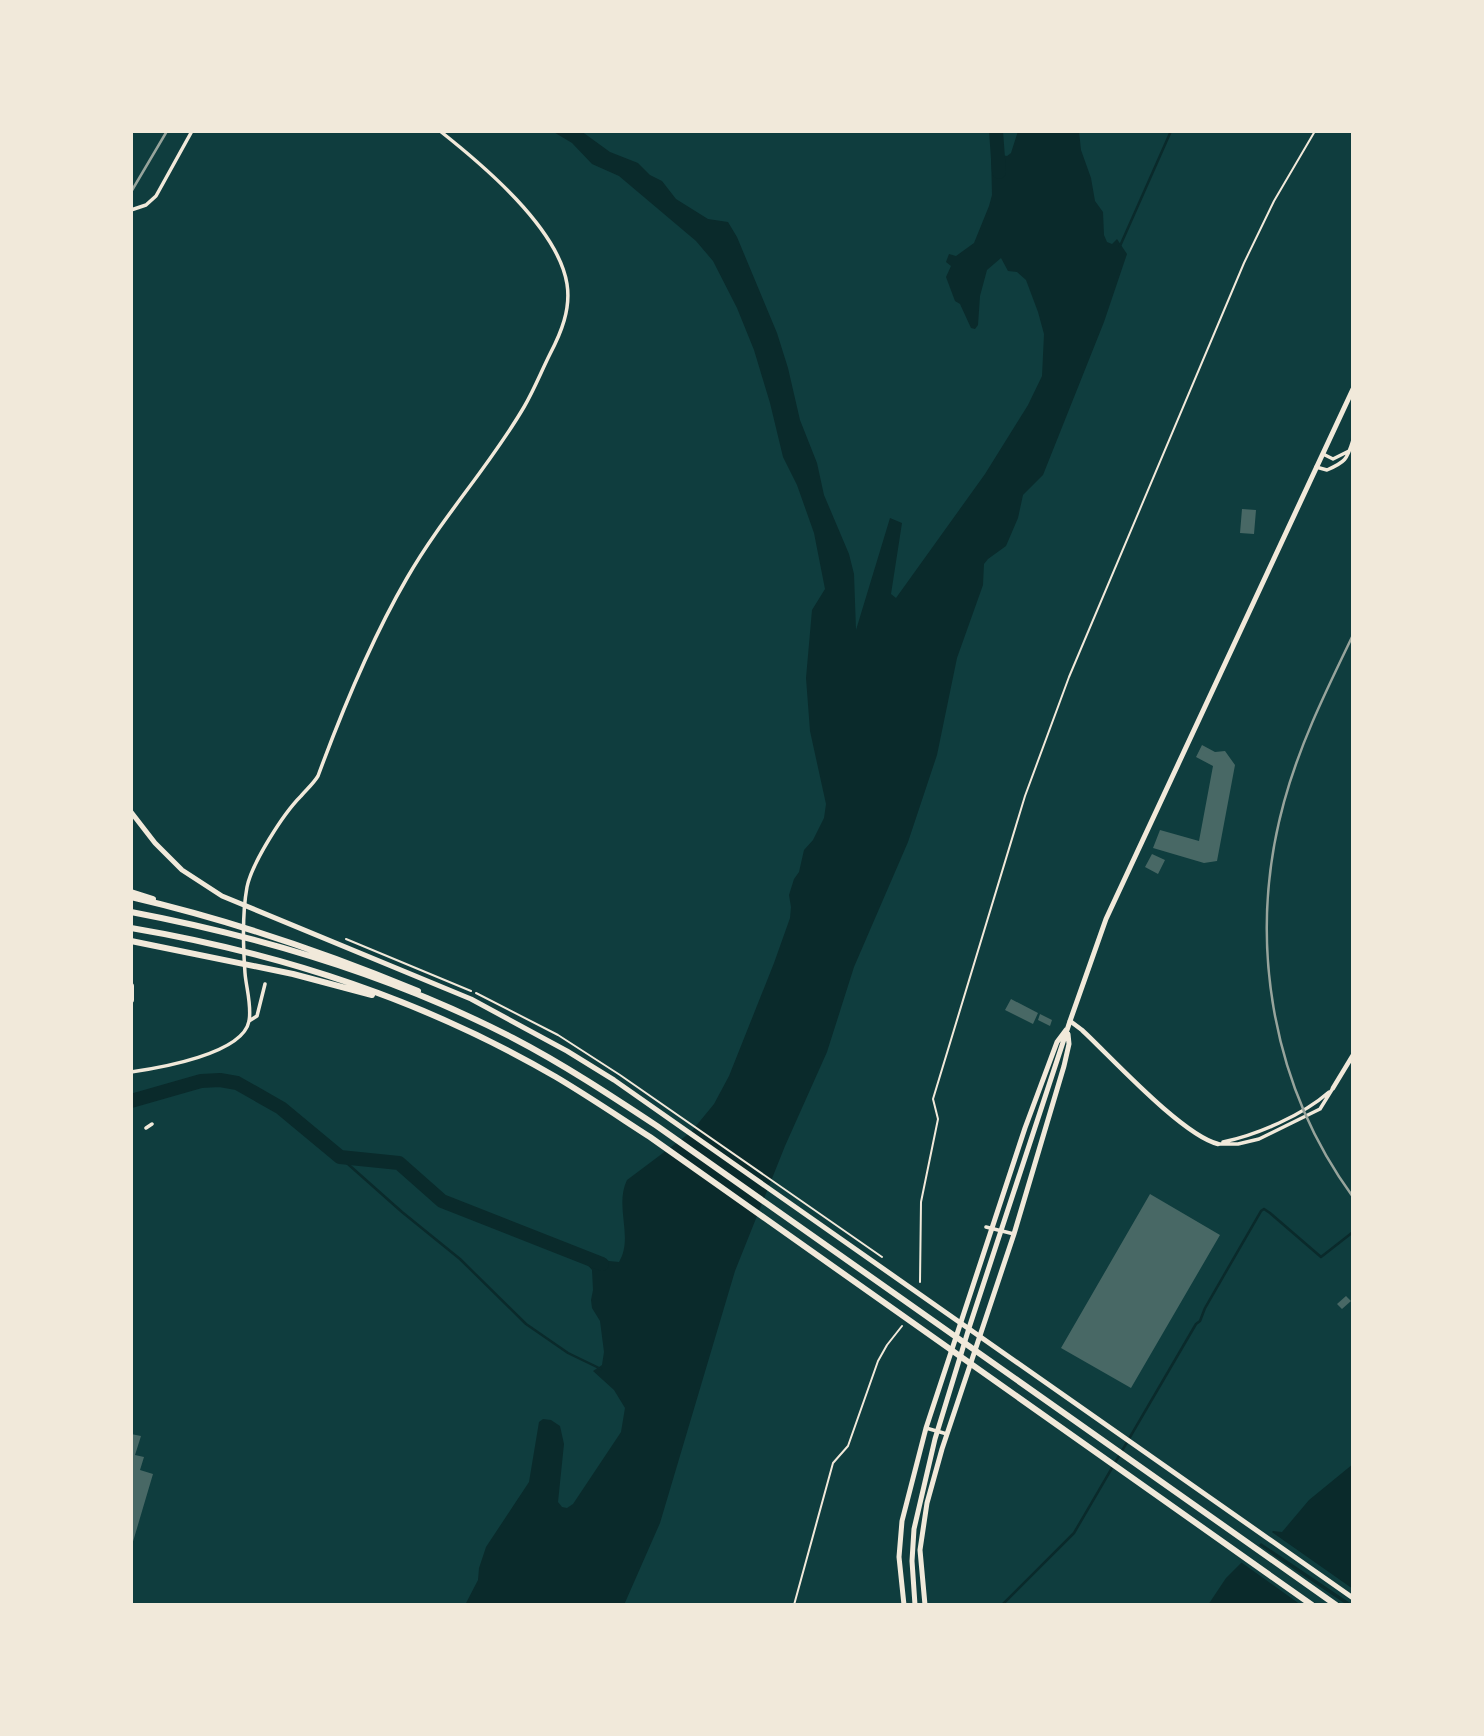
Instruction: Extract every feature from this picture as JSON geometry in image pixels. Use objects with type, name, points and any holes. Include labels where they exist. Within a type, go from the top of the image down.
[{"type":"highway","points":[[131,892],[180,909]]},
{"type":"highway","points":[[131,897],[252,929],[343,960],[432,997],[561,1065],[657,1126],[1336,1605]]},
{"type":"highway","points":[[131,912],[219,930],[302,953],[380,980],[469,1017]]},
{"type":"highway","points":[[131,928],[275,960],[406,1003],[555,1076],[650,1137],[1312,1605]]},
{"type":"highway","points":[[131,941],[293,974],[406,1003]]},
{"type":"highway","points":[[131,986],[131,1000]]},
{"type":"main road","points":[[915,1605],[912,1561],[914,1529],[935,1439],[1069,1024],[1111,908],[1353,389]]},
{"type":"main road","points":[[131,812],[155,843],[182,870],[222,896],[471,999],[567,1051],[665,1115],[1353,1598]]},
{"type":"main road","points":[[904,1605],[900,1557],[902,1521],[926,1428],[989,1227],[1056,1042],[1069,1024]]},
{"type":"main road","points":[[925,1605],[921,1567],[923,1525],[935,1471],[1014,1234],[1064,1066],[1069,1044],[1069,1024]]},
{"type":"street","points":[[131,210],[146,205],[156,195],[192,131]]},
{"type":"street","points":[[131,1072],[197,1058],[219,1049],[244,1031],[249,1021],[245,971],[247,887],[255,862],[295,803],[312,787],[364,663],[406,580],[427,543],[501,443],[524,407],[561,334],[565,315],[566,283],[550,241],[523,207],[440,131]]},
{"type":"street","points":[[1316,467],[1327,470],[1343,463],[1353,440]]},
{"type":"street","points":[[1323,454],[1333,458],[1350,450]]},
{"type":"street","points":[[318,776],[318,785]]},
{"type":"street","points":[[249,1021],[257,1016],[265,984]]},
{"type":"street","points":[[1069,1024],[1082,1030],[1186,1127],[1218,1144],[1238,1144],[1259,1139],[1320,1108],[1353,1055]]},
{"type":"street","points":[[1218,1144],[1248,1135],[1310,1106],[1333,1088]]},
{"type":"street","points":[[146,1128],[152,1124]]},
{"type":"street","points":[[989,1227],[1014,1234]]},
{"type":"street","points":[[926,1428],[947,1434]]},
{"type":"path","points":[[920,1282],[921,1202],[938,1119],[933,1099],[1025,796],[1069,677],[1197,370],[1274,201],[1315,131]]},
{"type":"path","points":[[794,1605],[833,1463],[848,1446],[878,1361],[902,1326]]},
{"type":"water","points":[[552,131],[581,131],[610,152],[638,163],[650,175],[662,181],[676,199],[708,219],[728,222],[737,237],[777,333],[800,420],[817,463],[824,495],[849,554],[854,574],[856,630],[890,518],[902,523],[891,594],[896,598],[985,474],[1028,405],[1042,376],[1044,334],[1026,280],[1017,272],[1008,271],[1001,258],[987,270],[980,296],[978,325],[975,329],[971,328],[960,304],[955,301],[946,277],[951,266],[946,262],[949,254],[956,256],[974,243],[989,206],[992,195],[991,153],[1007,156],[1011,153],[1018,131],[1079,131],[1081,150],[1091,178],[1095,201],[1103,212],[1104,235],[1107,242],[1112,244],[1117,239],[1127,254],[1104,322],[1043,475],[1023,495],[1018,518],[1006,546],[984,564],[983,585],[957,658],[937,755],[908,842],[854,967],[827,1052],[785,1146],[735,1271],[660,1523],[624,1605],[465,1605],[478,1580],[486,1547],[529,1482],[539,1422],[543,1419],[551,1420],[560,1426],[564,1444],[558,1502],[567,1508],[573,1504],[621,1432],[625,1408],[614,1390],[593,1371],[602,1365],[604,1352],[600,1321],[592,1308],[592,1270],[584,1261],[589,1253],[619,1262],[625,1242],[622,1201],[627,1180],[691,1132],[714,1104],[729,1076],[790,918],[789,895],[799,872],[804,850],[813,840],[824,818],[826,804],[810,731],[806,678],[812,610],[825,589],[814,533],[797,485],[783,457],[754,350],[737,308],[713,261],[696,241],[619,176],[592,164],[572,143]]},
{"type":"water","points":[[1353,1464],[1353,1605],[1208,1605],[1226,1578],[1273,1531],[1282,1532],[1309,1500]]},
{"type":"pier","points":[[1269,1530],[1353,1589],[1353,1605],[1258,1541]]},
{"type":"pier","points":[[1256,1543],[1347,1605],[1301,1605],[1238,1560]]},
{"type":"building","points":[[1242,509],[1256,510],[1254,534],[1240,533]]},
{"type":"building","points":[[1202,745],[1215,752],[1225,751],[1235,765],[1217,861],[1204,863],[1153,848],[1160,830],[1199,841],[1213,766],[1196,757]]},
{"type":"building","points":[[1152,854],[1165,860],[1158,874],[1145,867]]},
{"type":"building","points":[[1011,999],[1038,1013],[1033,1024],[1005,1010]]},
{"type":"building","points":[[1040,1014],[1052,1020],[1050,1026],[1038,1020]]},
{"type":"building","points":[[1150,1194],[1220,1235],[1131,1388],[1061,1348]]},
{"type":"building","points":[[1346,1296],[1351,1301],[1342,1309],[1337,1304]]},
{"type":"building","points":[[131,1434],[141,1436],[135,1455],[144,1457],[140,1470],[153,1474],[132,1545]]},
{"type":"waterway","points":[[996,131],[999,172]]},
{"type":"waterway","points":[[1120,246],[1171,131]]},
{"type":"waterway","points":[[131,1101],[201,1081],[237,1083],[281,1108],[340,1157],[399,1163],[442,1201],[602,1264]]},
{"type":"waterway","points":[[340,1157],[460,1259],[526,1324],[568,1353],[601,1369]]},
{"type":"waterway","points":[[1002,1605],[1074,1533],[1200,1321],[1261,1211],[1264,1209],[1270,1213],[1321,1257],[1353,1232]]},
{"type":"railway","points":[[131,192],[167,131]]},
{"type":"railway","points":[[1353,635],[1315,717],[1290,780],[1273,853],[1268,905],[1268,956],[1274,1007],[1285,1058],[1302,1106],[1325,1153],[1353,1197]]}]
